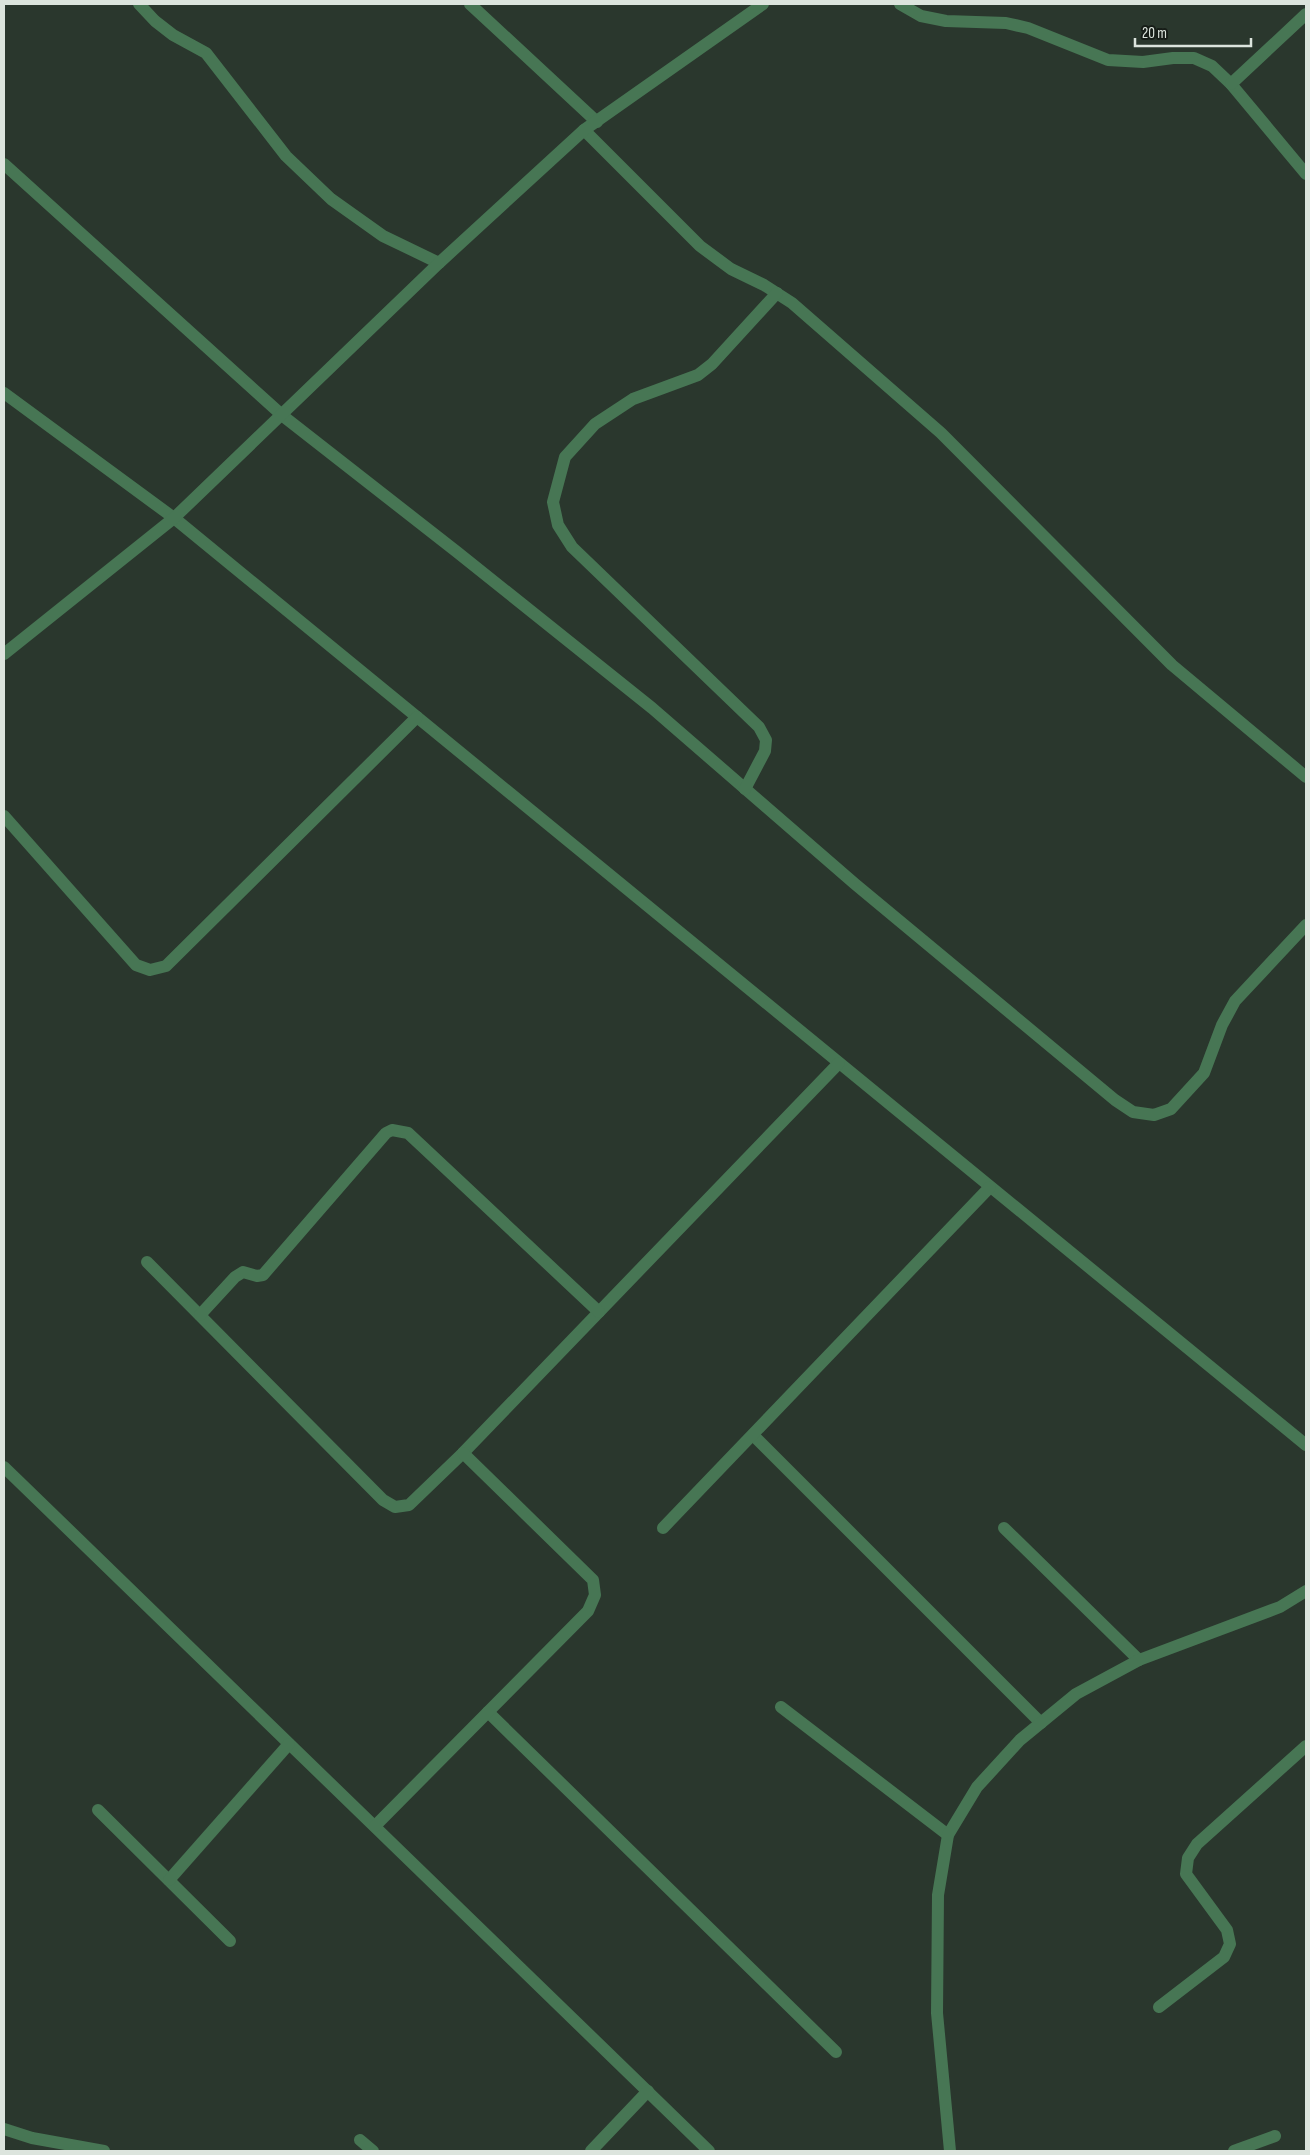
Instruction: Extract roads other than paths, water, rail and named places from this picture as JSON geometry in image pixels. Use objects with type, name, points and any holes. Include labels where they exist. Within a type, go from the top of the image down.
[{"type":"street","points":[[139,4],[173,36],[206,53],[286,156],[331,200],[383,236],[439,263]]},
{"type":"street","points":[[470,4],[597,122]]},
{"type":"street","points":[[4,654],[174,518],[439,263],[584,130],[764,4]]},
{"type":"street","points":[[900,4],[921,16],[946,21],[1006,23],[1028,28],[1108,60],[1142,62],[1172,58],[1194,58],[1212,66],[1231,84],[1306,174]]},
{"type":"street","points":[[1231,84],[1306,14]]},
{"type":"street","points":[[584,130],[700,246],[731,269],[792,302],[941,433],[1172,665],[1306,777]]},
{"type":"street","points":[[4,164],[282,416],[457,552],[652,708],[870,897],[1115,1100],[1134,1112],[1154,1115],[1171,1109],[1204,1073],[1222,1025],[1235,1001],[1306,925]]},
{"type":"street","points":[[746,789],[765,751],[766,740],[758,727],[572,547],[558,525],[553,502],[565,457],[595,424],[633,399],[698,375],[712,364],[777,293]]},
{"type":"street","points":[[4,393],[174,518],[1306,1446]]},
{"type":"street","points":[[4,816],[136,965],[150,970],[166,966],[417,717]]},
{"type":"street","points":[[147,1262],[383,1500],[395,1507],[409,1505],[463,1453],[839,1063]]},
{"type":"street","points":[[200,1315],[235,1277],[244,1272],[257,1276],[263,1275],[386,1133],[392,1130],[408,1133],[599,1312]]},
{"type":"street","points":[[663,1528],[990,1187]]},
{"type":"street","points":[[753,1435],[1040,1723]]},
{"type":"street","points":[[375,1826],[588,1611],[595,1595],[594,1580],[463,1453]]},
{"type":"street","points":[[4,1467],[709,2151]]},
{"type":"street","points":[[1004,1528],[1139,1660]]},
{"type":"street","points":[[950,2151],[937,2013],[938,1895],[948,1835],[977,1787],[1020,1740],[1076,1694],[1139,1660],[1280,1606],[1306,1592]]},
{"type":"street","points":[[781,1707],[948,1835]]},
{"type":"street","points":[[488,1712],[836,2052]]},
{"type":"street","points":[[169,1880],[289,1744]]},
{"type":"street","points":[[1159,2007],[1224,1957],[1230,1944],[1227,1930],[1186,1874],[1188,1858],[1197,1844],[1306,1746]]},
{"type":"street","points":[[98,1810],[230,1941]]},
{"type":"street","points":[[590,2151],[648,2091]]},
{"type":"street","points":[[4,2129],[32,2138],[104,2151]]},
{"type":"street","points":[[1234,2151],[1275,2136]]},
{"type":"street","points":[[360,2140],[373,2151]]}]
